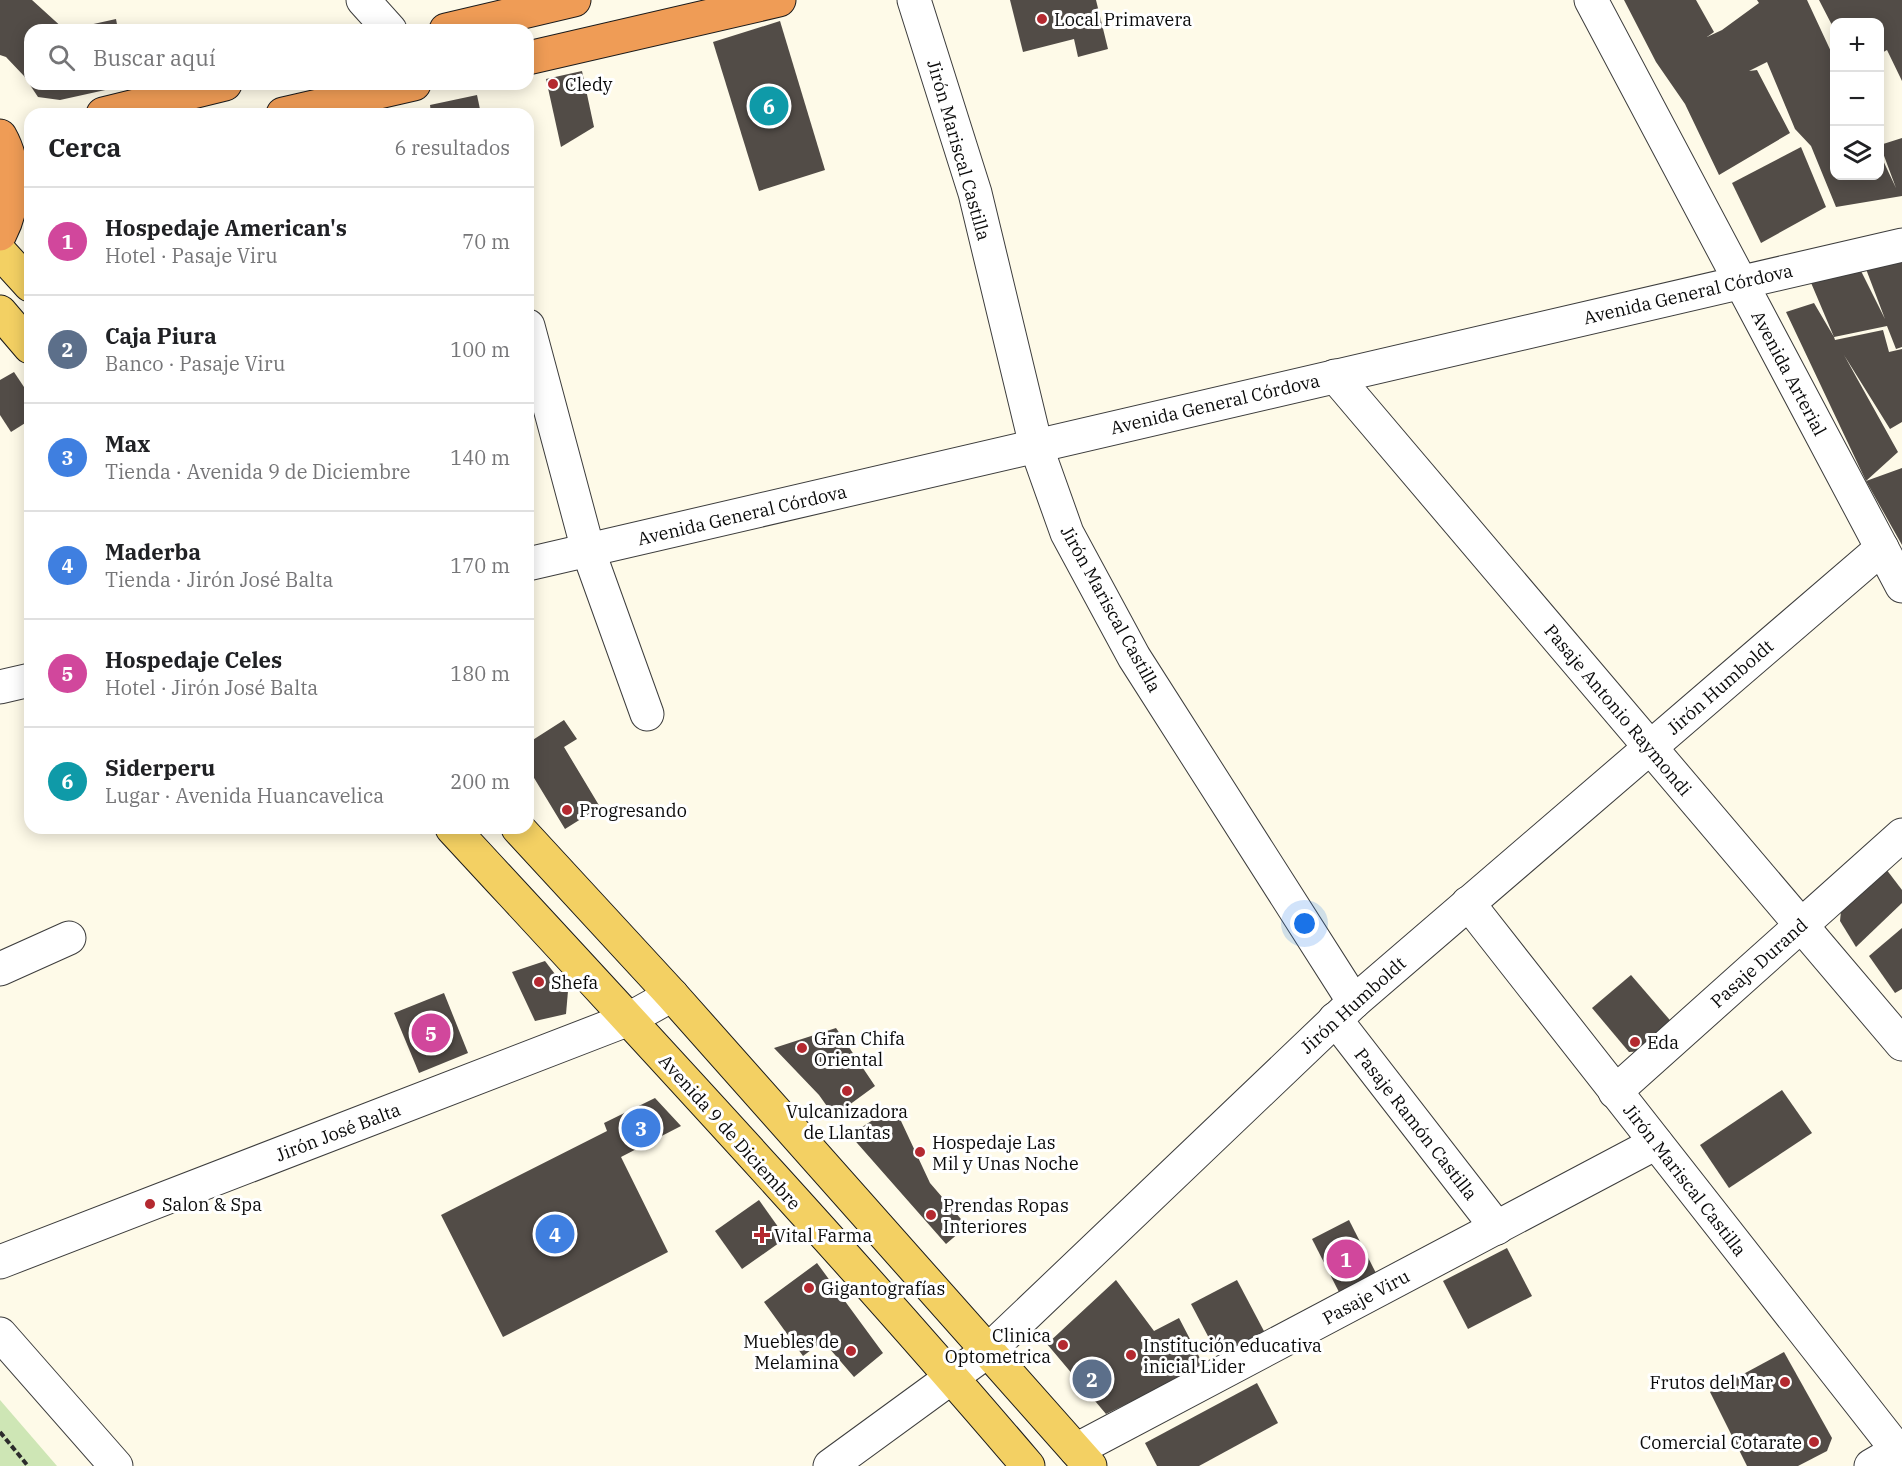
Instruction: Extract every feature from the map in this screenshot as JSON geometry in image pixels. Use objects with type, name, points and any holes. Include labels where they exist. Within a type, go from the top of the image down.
[{"type":"highway","points":[[472,24],[574,0]]},
{"type":"highway","points":[[534,57],[779,0]]},
{"type":"highway","points":[[127,108],[201,90]]},
{"type":"highway","points":[[309,108],[388,90]]},
{"type":"highway","points":[[0,234],[21,174],[9,157],[11,136]]},
{"type":"main road","points":[[0,252],[24,278]]},
{"type":"main road","points":[[0,312],[24,340]]},
{"type":"main road","name":"Avenida 9 de Diciembre","points":[[458,834],[629,1019],[952,1377],[1028,1466]]},
{"type":"main road","points":[[524,834],[672,995],[1083,1458]]},
{"type":"street","points":[[363,0],[385,24]]},
{"type":"street","name":"Jirón Mariscal Castilla","points":[[914,0],[975,193],[1036,446],[1067,533],[1134,657],[1345,1010]]},
{"type":"street","name":"Avenida Arterial","points":[[1591,0],[1902,586]]},
{"type":"street","name":"Avenida General Córdova","points":[[534,563],[1902,245]]},
{"type":"street","points":[[534,348],[588,550],[647,714]]},
{"type":"street","name":"Pasaje Antonio Raymondi","points":[[1335,376],[1902,1044]]},
{"type":"street","name":"Jirón Humboldt","points":[[830,1466],[989,1350],[1345,1010],[1882,548]]},
{"type":"street","points":[[0,687],[24,681]]},
{"type":"street","name":"Pasaje Durand","points":[[1616,1092],[1902,835]]},
{"type":"street","name":"Jirón Mariscal Castilla","points":[[1468,903],[1656,1143],[1893,1455]]},
{"type":"street","points":[[0,969],[69,938]]},
{"type":"street","name":"Jirón José Balta","points":[[0,1262],[629,1019],[672,995]]},
{"type":"street","name":"Pasaje Ramón Castilla","points":[[1345,1010],[1497,1228]]},
{"type":"street","name":"Pasaje Viru","points":[[1083,1458],[1497,1228],[1656,1143]]},
{"type":"street","points":[[0,1334],[116,1466]]},
{"type":"path","points":[[0,1432],[28,1466]]},
{"type":"green space","points":[[0,1400],[57,1466],[0,1466]]},
{"type":"building","points":[[0,0],[32,0],[58,24],[24,24],[24,76],[6,57],[0,55]]},
{"type":"building","points":[[1010,0],[1096,0],[1108,49],[1078,57],[1074,39],[1023,52]]},
{"type":"building","points":[[1624,0],[1696,0],[1714,32],[1707,37],[1722,30],[1759,3],[1757,0],[1807,0],[1830,49],[1830,180],[1884,180],[1884,162],[1896,188],[1884,156],[1884,144],[1902,138],[1902,196],[1836,207],[1811,146],[1795,129],[1767,62],[1749,71],[1757,70],[1790,133],[1719,175],[1685,104],[1656,62]]},
{"type":"building","points":[[1819,0],[1902,0],[1902,81],[1887,50],[1884,52],[1884,18],[1830,18],[1830,21]]},
{"type":"building","points":[[116,19],[117,24],[94,24]]},
{"type":"building","points":[[780,21],[825,170],[759,191],[713,42]]},
{"type":"building","points":[[582,71],[594,127],[561,147],[546,79]]},
{"type":"building","points":[[33,90],[105,90],[60,100],[38,97]]},
{"type":"building","points":[[477,95],[480,108],[430,108],[430,105]]},
{"type":"building","points":[[1801,147],[1826,207],[1761,243],[1732,183]]},
{"type":"building","points":[[1902,261],[1902,347],[1896,349],[1887,326],[1834,337],[1809,278],[1859,267],[1885,319],[1866,269]]},
{"type":"building","points":[[1814,303],[1835,340],[1883,330],[1889,352],[1902,349],[1902,422],[1890,429],[1844,355],[1898,452],[1866,481],[1786,312]]},
{"type":"building","points":[[14,372],[24,387],[24,424],[11,432],[0,415],[0,380]]},
{"type":"building","points":[[1902,468],[1902,545],[1866,481]]},
{"type":"building","points":[[564,720],[577,739],[564,747],[600,807],[565,829],[534,778],[534,739]]},
{"type":"building","points":[[1883,865],[1902,890],[1902,903],[1856,947],[1840,921],[1842,901]]},
{"type":"building","points":[[1902,928],[1902,989],[1895,993],[1869,956]]},
{"type":"building","name":"Shefa","points":[[545,961],[568,991],[566,1014],[535,1021],[512,972]]},
{"type":"building","points":[[1631,975],[1675,1026],[1645,1051],[1629,1052],[1592,1008]]},
{"type":"building","points":[[444,993],[468,1053],[419,1073],[394,1013]]},
{"type":"building","points":[[836,1028],[875,1086],[834,1116],[819,1095],[774,1048]]},
{"type":"building","points":[[1782,1090],[1812,1133],[1729,1188],[1700,1145]]},
{"type":"building","points":[[655,1098],[681,1126],[621,1157],[668,1252],[503,1337],[441,1215],[607,1131],[604,1123]]},
{"type":"building","points":[[894,1106],[930,1183],[967,1226],[946,1244],[850,1135]]},
{"type":"building","points":[[759,1200],[786,1238],[742,1269],[715,1231]]},
{"type":"building","points":[[1349,1220],[1379,1279],[1342,1298],[1312,1239]]},
{"type":"building","points":[[1507,1248],[1532,1296],[1468,1329],[1443,1281]]},
{"type":"building","points":[[817,1263],[883,1353],[854,1377],[823,1341],[803,1356],[764,1302]]},
{"type":"building","points":[[1116,1280],[1154,1331],[1179,1318],[1204,1366],[1106,1414],[1047,1344]]},
{"type":"building","points":[[1237,1280],[1265,1333],[1219,1357],[1191,1304]]},
{"type":"building","points":[[1784,1352],[1832,1438],[1827,1451],[1798,1466],[1747,1466],[1710,1392]]},
{"type":"building","points":[[1257,1383],[1278,1423],[1199,1466],[1157,1466],[1145,1443]]},
{"type":"place","name":"Local Primavera","points":[[1042,19]]},
{"type":"place","name":"Cledy","points":[[553,84]]},
{"type":"place","name":"Siderperu","points":[[769,106]]},
{"type":"place","name":"Progresando","points":[[567,810]]},
{"type":"place","name":"Shefa","points":[[539,982]]},
{"type":"place","name":"Hospedaje Celes","points":[[431,1033]]},
{"type":"place","name":"Eda","points":[[1635,1042]]},
{"type":"place","name":"Gran Chifa Oriental","points":[[802,1048]]},
{"type":"place","name":"Vulcanizadora de Llantas","points":[[847,1091]]},
{"type":"place","name":"Max","points":[[641,1128]]},
{"type":"place","name":"Hospedaje Las Mil y Unas Noche","points":[[920,1152]]},
{"type":"place","name":"Salon & Spa","points":[[150,1204]]},
{"type":"place","name":"Prendas Ropas Interiores","points":[[931,1215]]},
{"type":"place","name":"Maderba","points":[[555,1234]]},
{"type":"place","name":"Vital Farma","points":[[762,1235]]},
{"type":"place","name":"Hospedaje American's","points":[[1346,1259]]},
{"type":"place","name":"Gigantografías","points":[[809,1288]]},
{"type":"place","name":"Clinica Optometrica","points":[[1063,1345]]},
{"type":"place","name":"Muebles de Melamina","points":[[851,1351]]},
{"type":"place","name":"Institución educativa inicial Lider","points":[[1131,1355]]},
{"type":"place","name":"Caja Piura","points":[[1092,1379]]},
{"type":"place","name":"Frutos del Mar","points":[[1785,1382]]},
{"type":"place","name":"Comercial Cotarate","points":[[1814,1442]]}]
